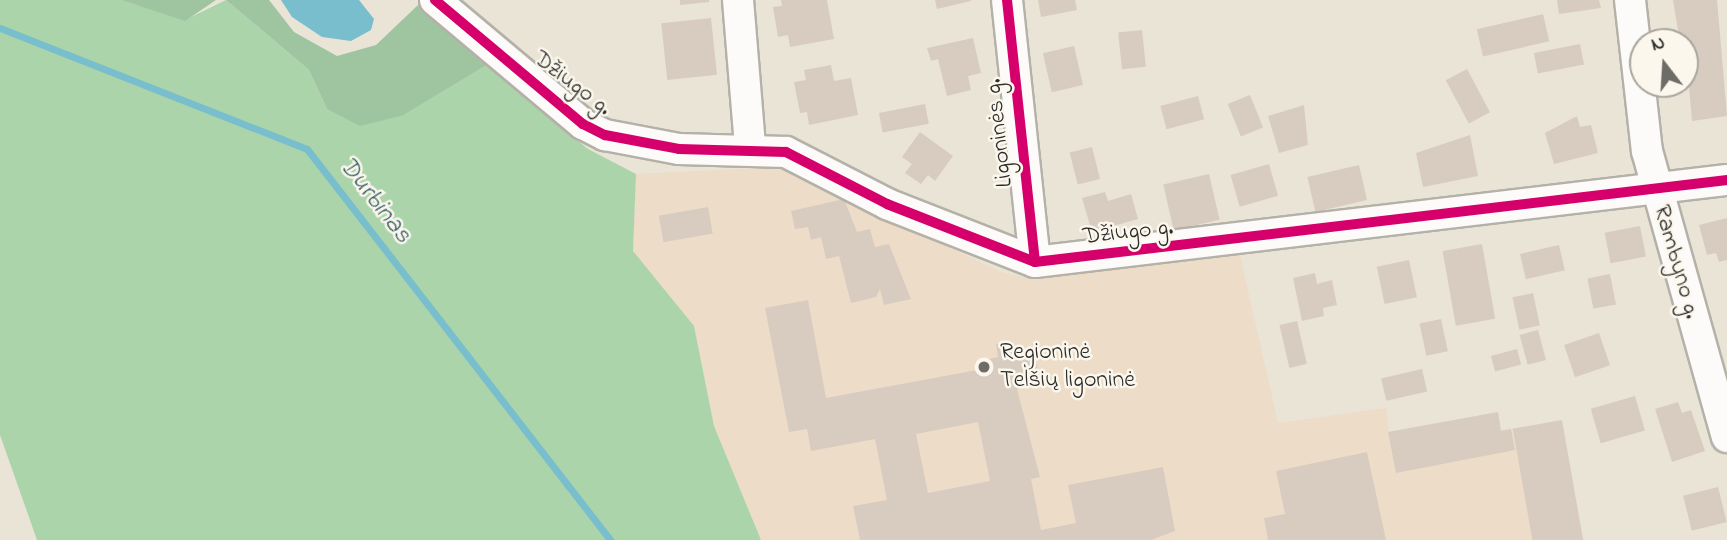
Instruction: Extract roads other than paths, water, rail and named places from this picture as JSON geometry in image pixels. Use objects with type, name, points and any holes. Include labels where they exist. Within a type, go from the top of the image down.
[{"type":"street","name":"Džiugo g.","points":[[435,0],[583,124],[605,135],[679,149],[750,146],[786,152],[887,204],[1035,262],[1118,257],[1655,186],[1727,180]]},
{"type":"street","points":[[738,0],[750,146]]},
{"type":"street","name":"Ligoninės g.","points":[[1007,0],[1035,262]]},
{"type":"street","name":"Rambyno g.","points":[[1630,0],[1639,107],[1655,186],[1727,437]]},
{"type":"water","points":[[281,0],[359,0],[374,19],[371,30],[351,41],[322,37],[292,17]]},
{"type":"waterway","name":"Durbinas","points":[[0,28],[307,149],[610,540]]},
{"type":"place","name":"Regioninė Telšių ligoninė","points":[[984,367]]}]
